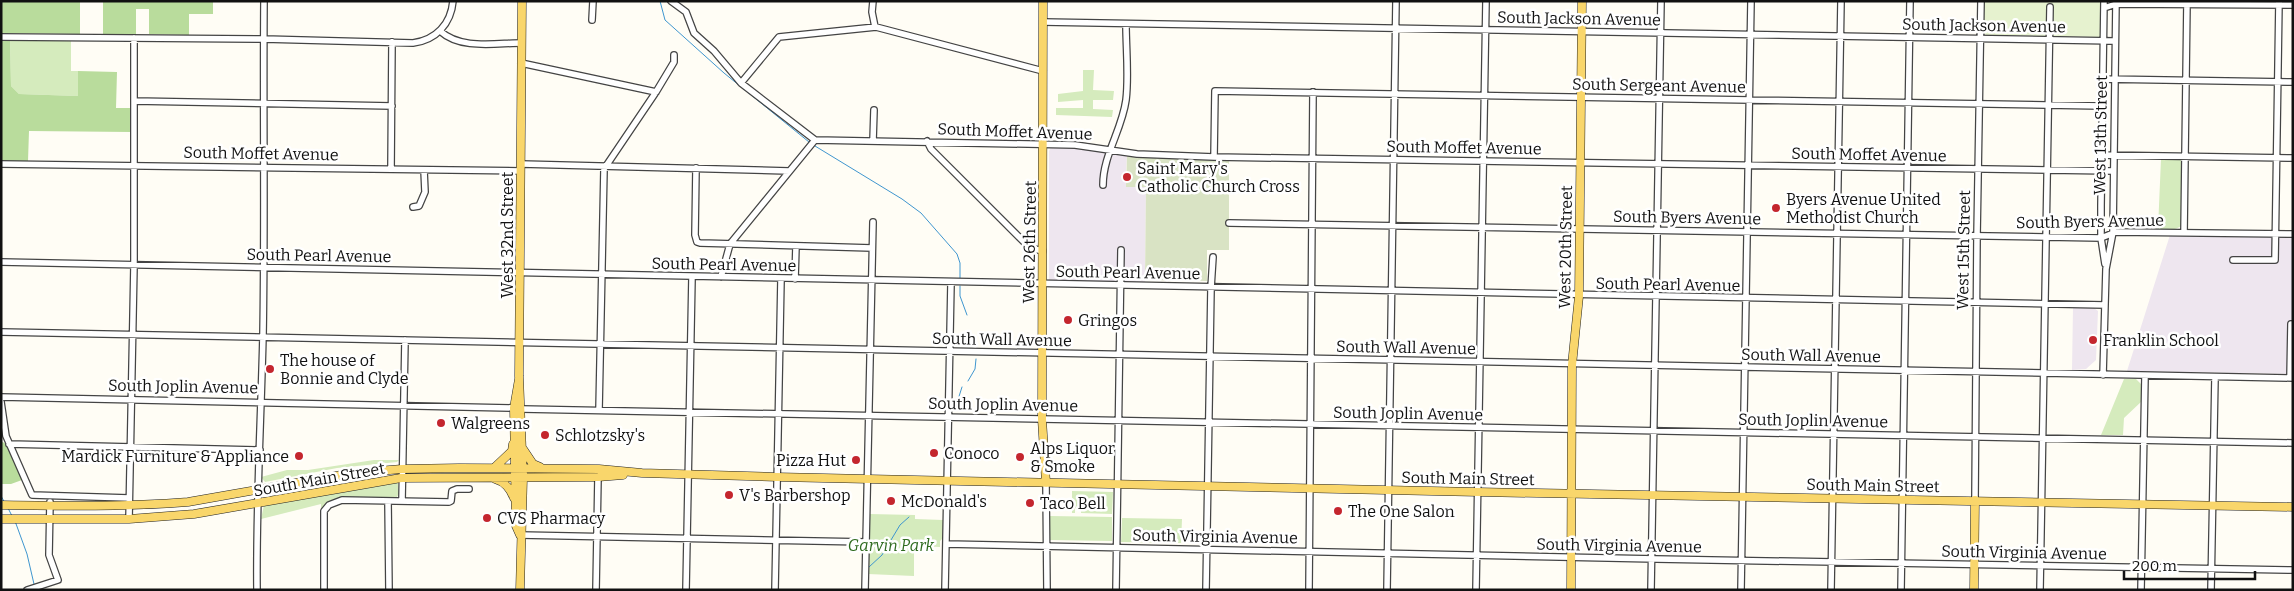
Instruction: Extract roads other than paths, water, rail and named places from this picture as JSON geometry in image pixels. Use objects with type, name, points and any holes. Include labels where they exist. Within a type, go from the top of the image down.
[{"type":"main road","name":"West 32nd Street","points":[[519,468],[522,447],[518,408],[522,1]]},
{"type":"main road","name":"West 26th Street","points":[[1043,1],[1042,419],[1046,483]]},
{"type":"main road","name":"West 20th Street","points":[[1571,590],[1572,364],[1579,296],[1582,1]]},
{"type":"main road","points":[[494,468],[512,451],[518,408]]},
{"type":"main road","points":[[514,440],[519,468],[516,526],[520,535]]},
{"type":"main road","points":[[522,447],[533,464],[542,468]]},
{"type":"main road","name":"South Main Street","points":[[1,505],[50,506],[129,502],[188,502],[353,473],[402,469],[542,468],[599,469],[642,473],[1046,483],[2293,507]]},
{"type":"main road","name":"South Main Street","points":[[1,518],[129,519],[194,514],[401,478],[598,477],[642,473]]},
{"type":"main road","points":[[522,496],[530,484],[542,477]]},
{"type":"main road","points":[[490,478],[502,482],[510,489],[516,503]]},
{"type":"main road","points":[[519,478],[522,496],[520,590]]},
{"type":"main road","points":[[1974,590],[1975,500]]},
{"type":"street","points":[[256,590],[264,268],[264,1]]},
{"type":"street","points":[[1,38],[264,39],[420,42],[440,31],[450,16],[452,1]]},
{"type":"street","points":[[592,1],[592,20]]},
{"type":"street","points":[[671,1],[686,12],[694,33],[710,46],[742,82],[815,140],[730,244],[721,277]]},
{"type":"street","points":[[873,1],[872,12],[875,27]]},
{"type":"street","points":[[1387,590],[1396,1]]},
{"type":"street","points":[[1476,590],[1486,1]]},
{"type":"street","points":[[1651,590],[1661,1]]},
{"type":"street","points":[[1741,590],[1751,1]]},
{"type":"street","points":[[1831,590],[1841,1]]},
{"type":"street","points":[[1901,590],[1909,169],[1910,1]]},
{"type":"street","name":"West 15th Street","points":[[1975,500],[1976,236],[1981,1]]},
{"type":"street","name":"West 13th Street","points":[[2104,375],[2106,269],[2113,232],[2116,3]]},
{"type":"street","points":[[2184,233],[2187,3]]},
{"type":"street","points":[[2233,260],[2275,260],[2279,3]]},
{"type":"street","points":[[2104,4],[2279,3],[2293,5]]},
{"type":"street","name":"West 13th Street","points":[[2104,4],[2101,238],[2106,269]]},
{"type":"street","points":[[2040,590],[2050,7]]},
{"type":"street","name":"South Jackson Avenue","points":[[1043,22],[2115,41]]},
{"type":"street","points":[[1103,185],[1104,169],[1122,118],[1126,100],[1126,24]]},
{"type":"street","points":[[742,82],[779,37],[875,27],[1043,71]]},
{"type":"street","points":[[440,31],[447,38],[458,42],[522,43]]},
{"type":"street","points":[[129,519],[134,266],[134,38]]},
{"type":"street","points":[[391,169],[392,42]]},
{"type":"street","points":[[599,410],[606,166],[656,92],[674,62],[674,55]]},
{"type":"street","points":[[521,63],[656,92]]},
{"type":"street","points":[[2103,79],[2293,82]]},
{"type":"street","name":"South Sergeant Avenue","points":[[1214,157],[1215,91],[2102,106]]},
{"type":"street","points":[[1310,590],[1313,92]]},
{"type":"street","points":[[134,101],[392,106]]},
{"type":"street","points":[[873,141],[874,110]]},
{"type":"street","points":[[2102,114],[2114,114]]},
{"type":"street","points":[[2102,139],[2114,140]]},
{"type":"street","name":"South Moffet Avenue","points":[[815,140],[1078,145],[1137,154],[1214,157],[2113,171]]},
{"type":"street","points":[[928,141],[931,149],[1030,248],[1043,251]]},
{"type":"street","points":[[2101,156],[2293,158]]},
{"type":"street","name":"South Moffet Avenue","points":[[1,164],[424,170],[606,166],[789,171]]},
{"type":"street","points":[[696,168],[696,239],[700,243],[872,248]]},
{"type":"street","points":[[414,207],[419,206],[424,199],[424,170]]},
{"type":"street","points":[[2101,198],[2113,198]]},
{"type":"street","points":[[865,590],[873,222]]},
{"type":"street","name":"South Byers Avenue","points":[[1229,223],[2101,238],[2113,232],[2293,234]]},
{"type":"street","points":[[795,279],[796,246]]},
{"type":"street","points":[[1116,590],[1122,250]]},
{"type":"street","points":[[1206,590],[1208,422],[1213,257]]},
{"type":"street","name":"South Pearl Avenue","points":[[1,262],[1481,294],[2105,305]]},
{"type":"street","points":[[686,590],[692,277]]},
{"type":"street","points":[[775,590],[781,279]]},
{"type":"street","points":[[945,590],[951,283]]},
{"type":"street","points":[[2291,324],[2292,378]]},
{"type":"street","name":"South Wall Avenue","points":[[1,332],[2292,378]]},
{"type":"street","points":[[402,501],[405,340]]},
{"type":"street","points":[[2141,590],[2145,376]]},
{"type":"street","points":[[2211,590],[2215,377]]},
{"type":"street","name":"South Joplin Avenue","points":[[1,397],[1654,432],[2293,443]]},
{"type":"street","points":[[1,402],[4,427],[9,444],[32,495],[129,502]]},
{"type":"street","points":[[9,444],[260,450]]},
{"type":"street","points":[[596,590],[598,477]]},
{"type":"street","points":[[1046,483],[1046,590]]},
{"type":"street","points":[[324,590],[324,511],[328,505],[342,500],[449,502],[452,491],[469,489]]},
{"type":"street","points":[[33,588],[58,580],[49,555],[50,497]]},
{"type":"street","points":[[388,501],[389,590]]},
{"type":"street","points":[[520,535],[866,542]]},
{"type":"street","name":"South Virginia Avenue","points":[[946,544],[1571,558],[2293,570]]},
{"type":"waterway","points":[[660,1],[665,20],[724,73],[809,142]]},
{"type":"waterway","points":[[815,146],[902,199],[921,213],[957,254],[960,263],[960,279]]},
{"type":"waterway","points":[[960,286],[960,296],[967,315]]},
{"type":"waterway","points":[[968,381],[975,369],[976,359]]},
{"type":"waterway","points":[[956,406],[962,387]]},
{"type":"waterway","points":[[1,496],[5,503]]},
{"type":"waterway","points":[[8,508],[12,516]]},
{"type":"waterway","points":[[869,567],[882,555],[900,525],[909,517]]},
{"type":"waterway","points":[[15,521],[27,554],[34,584]]},
{"type":"place","name":"Saint Mary's Catholic Church Cross","points":[[1127,177]]},
{"type":"place","name":"Byers Avenue United Methodist Church","points":[[1776,208]]},
{"type":"place","name":"Gringos","points":[[1068,320]]},
{"type":"place","name":"Franklin School","points":[[2093,340]]},
{"type":"place","name":"The house of Bonnie and Clyde","points":[[270,369]]},
{"type":"place","name":"Walgreens","points":[[441,423]]},
{"type":"place","name":"Schlotzsky's","points":[[545,435]]},
{"type":"place","name":"Conoco","points":[[934,453]]},
{"type":"place","name":"Mardick Furniture & Appliance","points":[[299,456]]},
{"type":"place","name":"Alps Liquor & Smoke","points":[[1020,457]]},
{"type":"place","name":"Pizza Hut","points":[[856,460]]},
{"type":"place","name":"V's Barbershop","points":[[729,495]]},
{"type":"place","name":"McDonald's","points":[[891,501]]},
{"type":"place","name":"Taco Bell","points":[[1030,503]]},
{"type":"place","name":"The One Salon","points":[[1338,511]]},
{"type":"place","name":"CVS Pharmacy","points":[[487,518]]},
{"type":"park label","name":"Garvin Park","points":[[891,545]]}]
